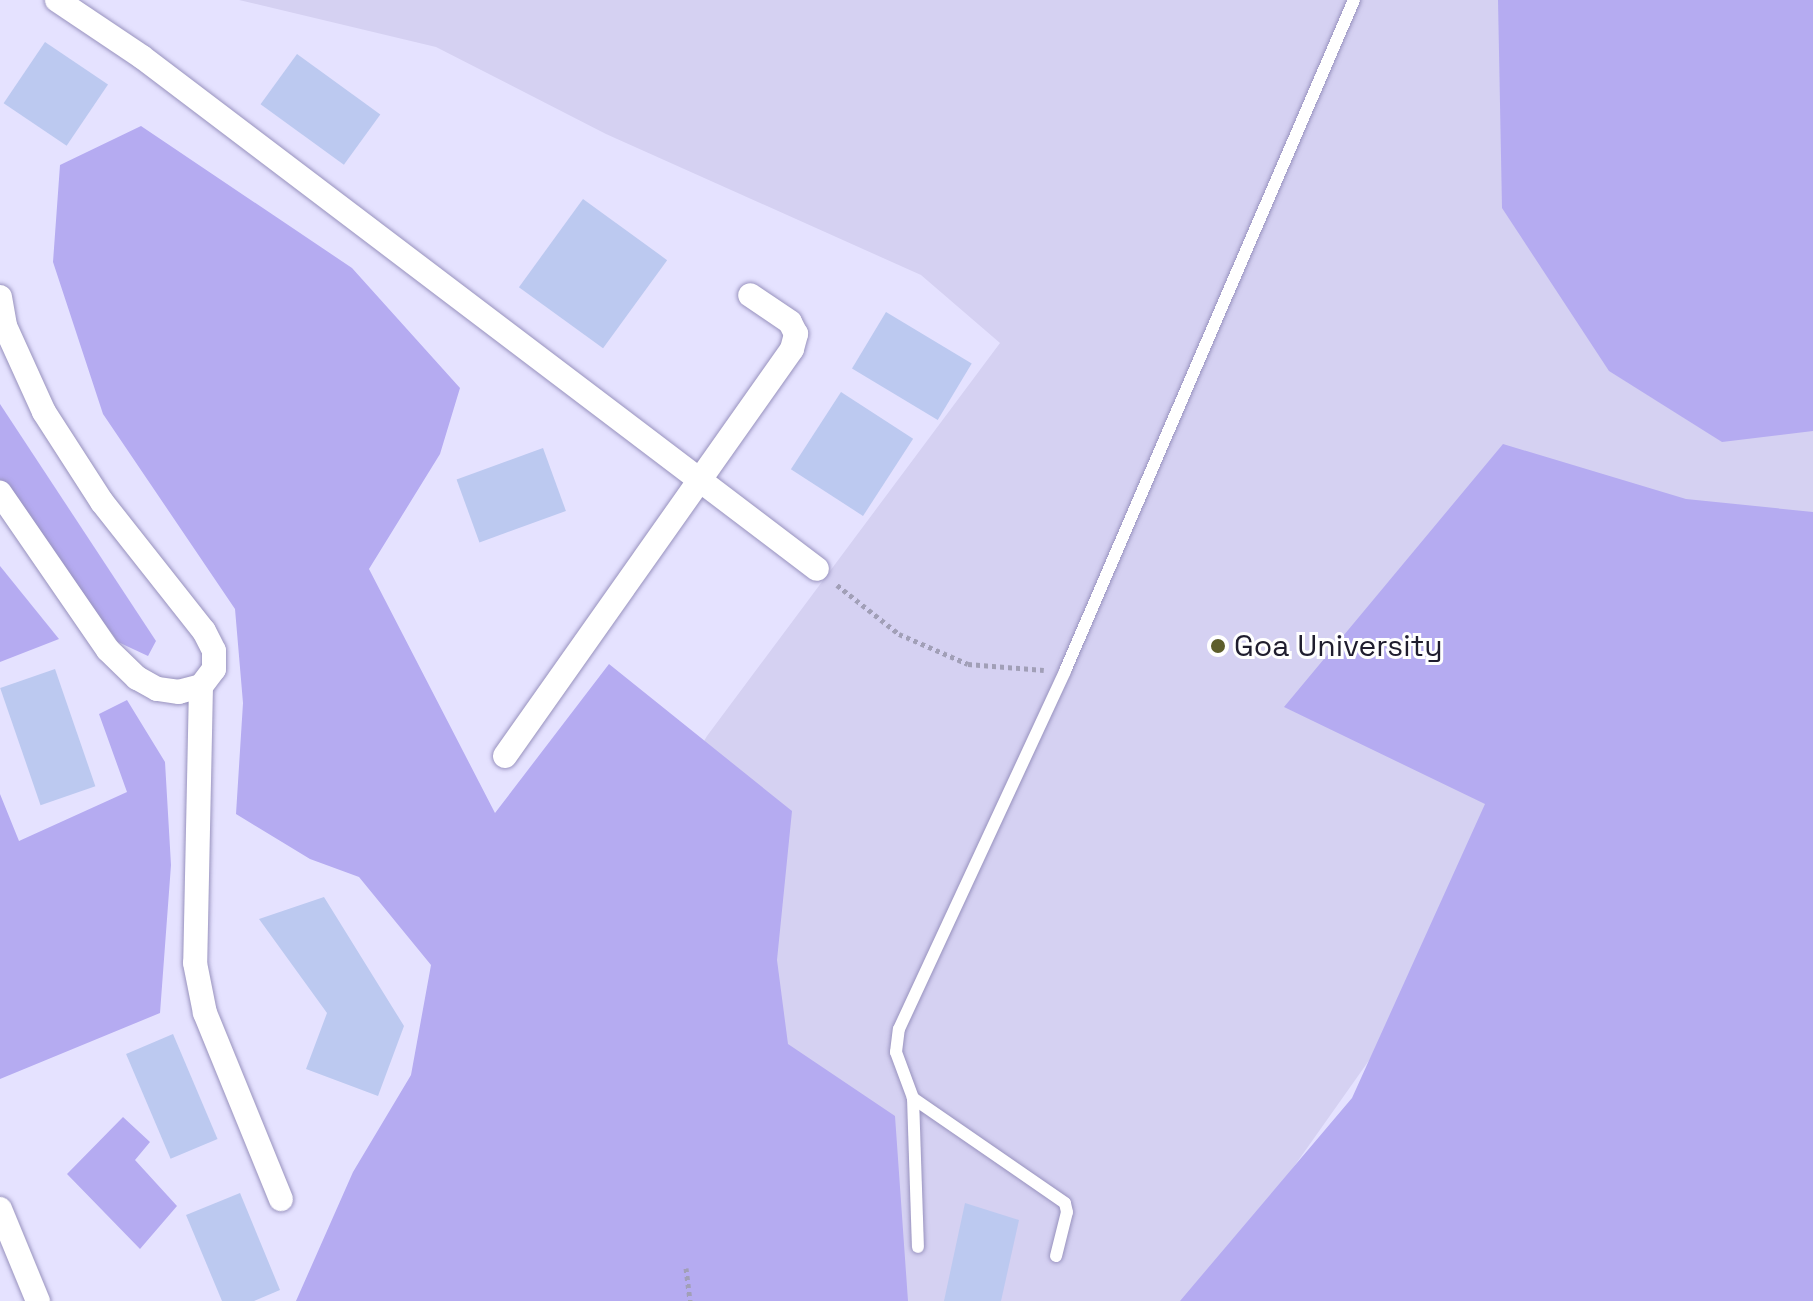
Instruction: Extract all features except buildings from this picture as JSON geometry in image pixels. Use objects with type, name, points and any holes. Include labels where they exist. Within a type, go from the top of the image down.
[{"type":"street","points":[[57,0],[142,57],[817,569]]},
{"type":"street","points":[[505,756],[792,349],[796,334],[790,322],[750,295]]},
{"type":"street","points":[[0,297],[5,326],[44,412],[102,502],[214,651],[214,669],[201,686],[195,963],[205,1013],[281,1199]]},
{"type":"street","points":[[0,493],[108,650],[137,678],[157,689],[179,692],[201,686]]},
{"type":"street","points":[[0,1209],[38,1301]]},
{"type":"lane","points":[[918,1247],[913,1098],[896,1052],[899,1029],[1065,671],[1354,0]]},
{"type":"lane","points":[[913,1098],[1060,1197],[1067,1212],[1056,1256]]},
{"type":"path","points":[[817,569],[899,634],[968,664],[1065,671]]},
{"type":"path","points":[[686,1268],[690,1301]]},
{"type":"shaded area","name":"Goa University","points":[[239,0],[1813,0],[1813,667],[1676,626],[1199,1301],[372,1301],[707,736],[1000,343],[921,275],[606,134],[436,47]]},
{"type":"shaded area","points":[[1498,0],[1813,0],[1813,431],[1722,442],[1609,371],[1502,208]]},
{"type":"shaded area","points":[[141,126],[352,268],[460,388],[440,454],[369,569],[495,813],[609,664],[792,811],[777,960],[788,1044],[895,1116],[908,1301],[296,1301],[353,1172],[411,1075],[431,965],[359,877],[310,859],[236,814],[243,703],[235,609],[103,414],[53,262],[60,165]]},
{"type":"shaded area","points":[[0,404],[156,641],[148,656],[118,642],[0,480]]},
{"type":"shaded area","points":[[1503,444],[1686,499],[1813,512],[1813,1301],[1180,1301],[1352,1098],[1485,804],[1284,707]]},
{"type":"shaded area","points":[[0,566],[59,639],[0,662]]},
{"type":"shaded area","points":[[127,700],[165,762],[171,865],[160,1013],[0,1079],[0,794],[19,841],[127,792],[99,714]]},
{"type":"shaded area","points":[[123,1117],[150,1142],[135,1160],[177,1206],[140,1249],[67,1174]]},
{"type":"place","name":"Goa University","points":[[1218,646]]}]
